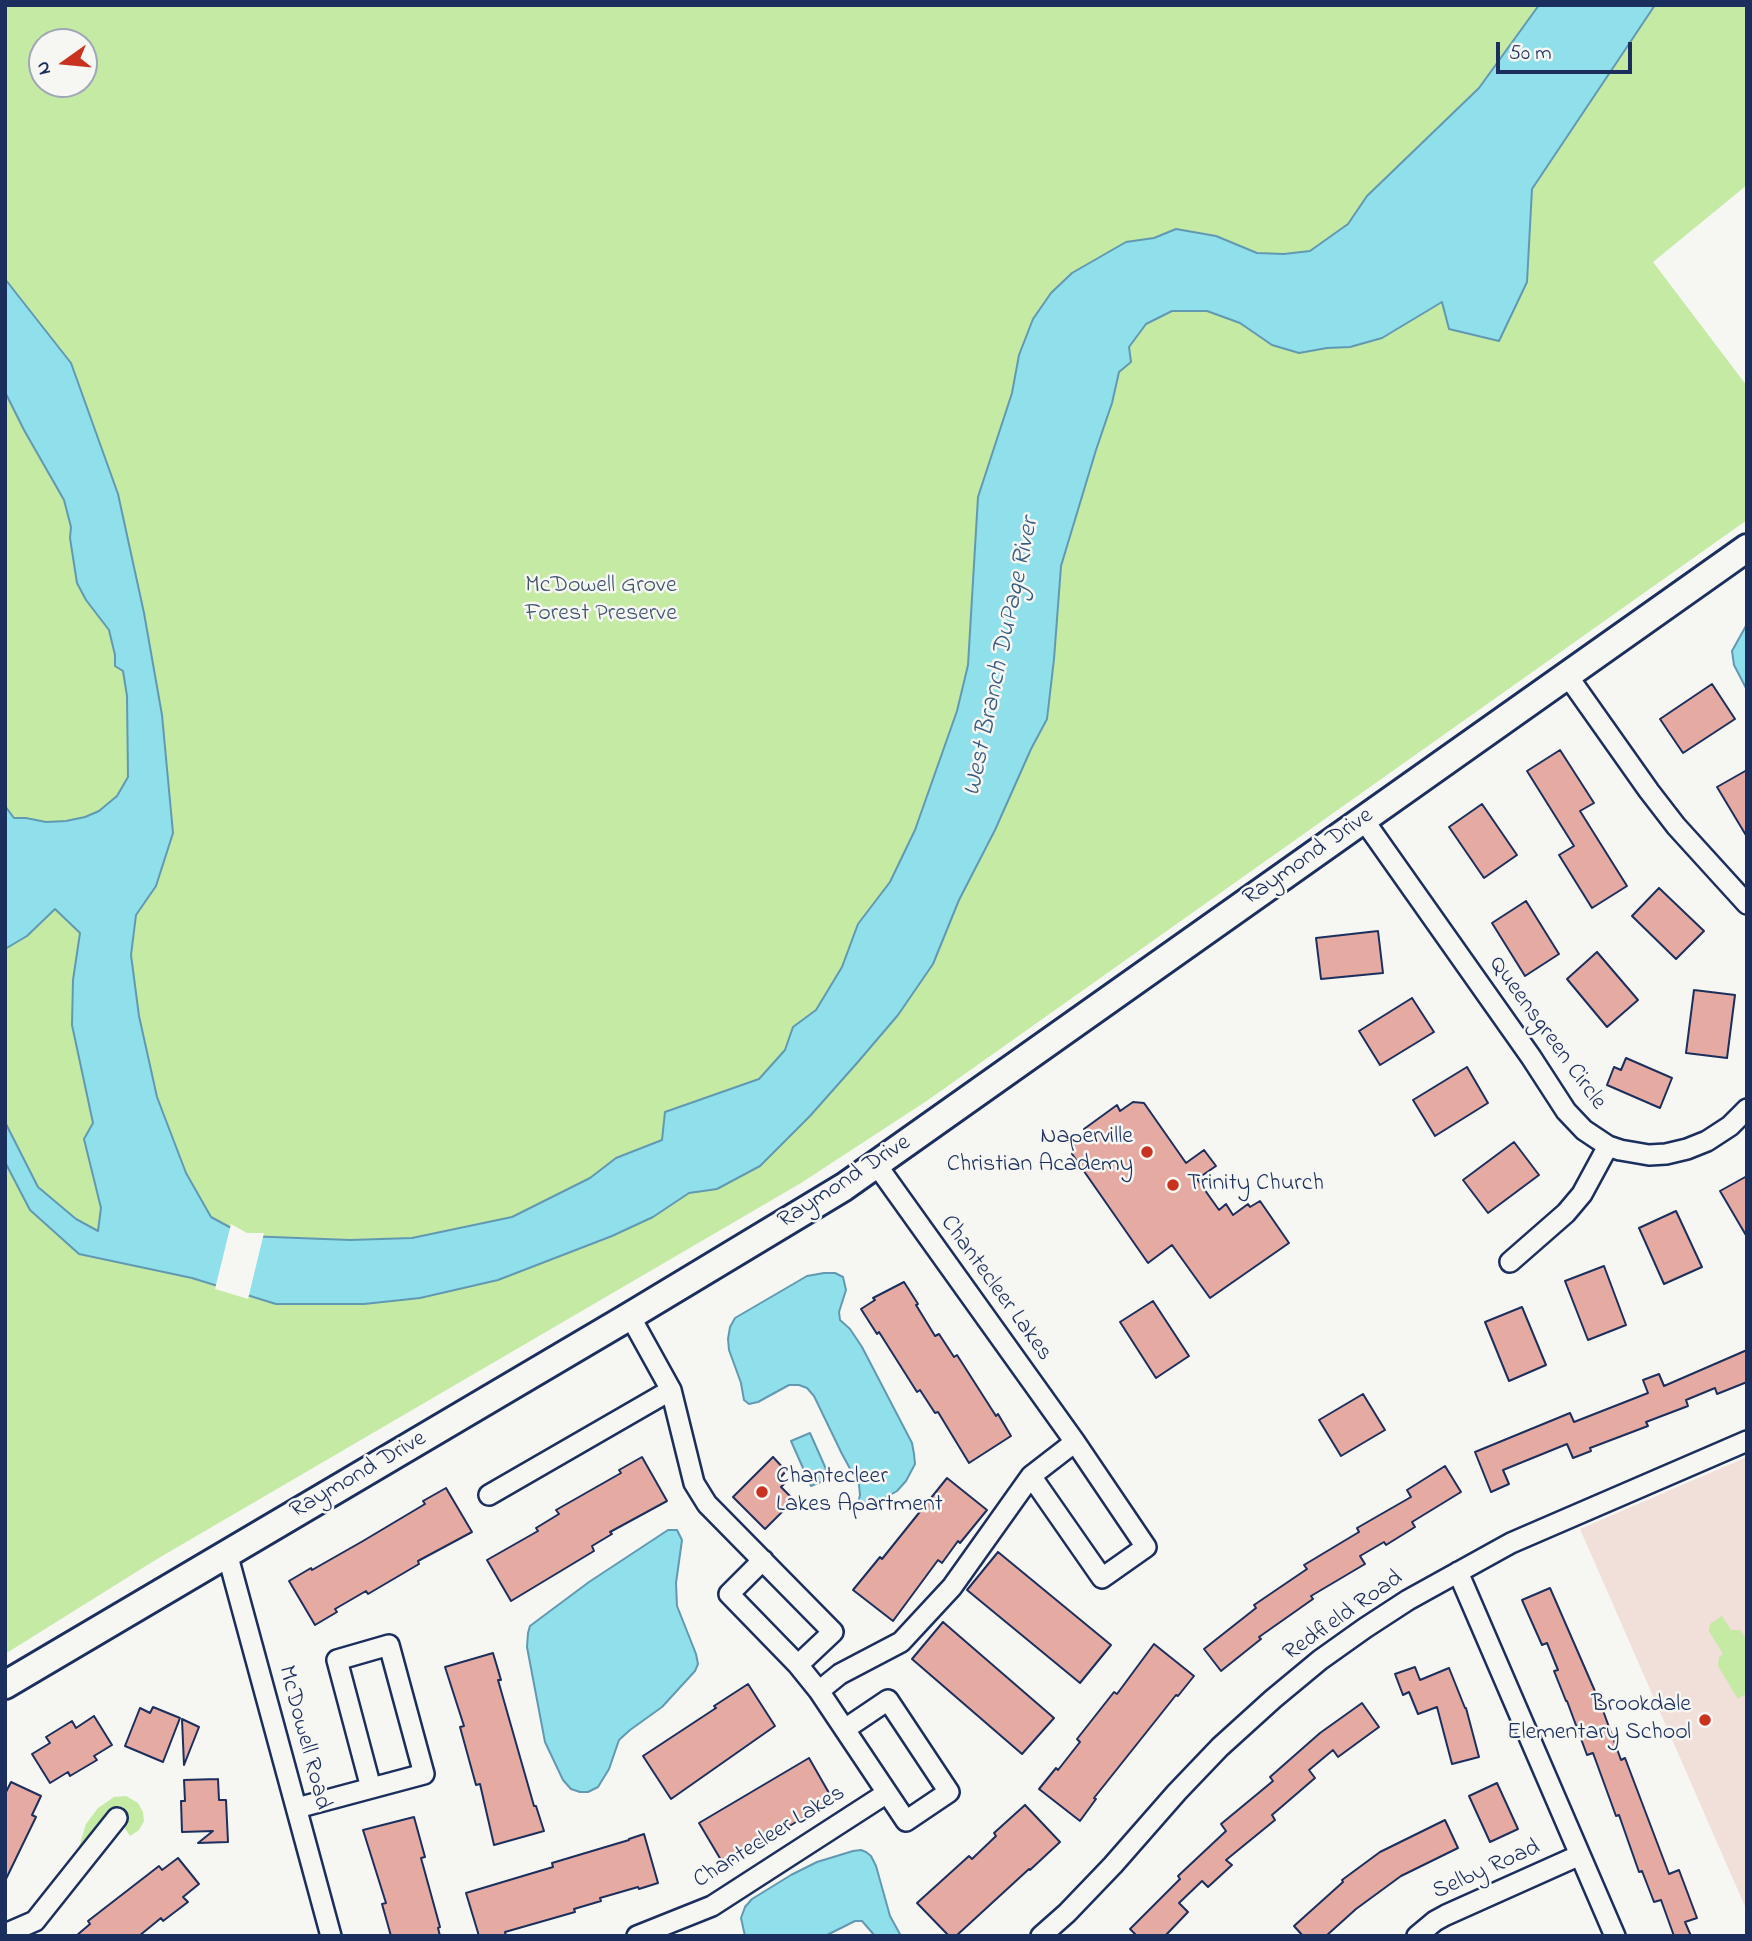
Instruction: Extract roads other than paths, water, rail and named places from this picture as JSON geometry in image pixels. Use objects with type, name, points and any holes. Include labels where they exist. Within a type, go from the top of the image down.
[{"type":"street","name":"Raymond Drive","points":[[5,1685],[790,1221],[876,1164],[1747,548]]},
{"type":"street","points":[[1567,675],[1676,826],[1747,904]]},
{"type":"street","name":"Queensgreen Circle","points":[[1363,819],[1566,1111],[1584,1130],[1608,1146],[1630,1153],[1665,1154],[1687,1149],[1707,1140],[1730,1126],[1747,1109]]},
{"type":"street","points":[[1510,1262],[1566,1213],[1582,1194],[1608,1146]]},
{"type":"street","name":"Chantecleer Lakes","points":[[876,1164],[1075,1442],[1146,1547],[1101,1578],[1031,1475]]},
{"type":"street","points":[[630,1316],[671,1390],[694,1483],[707,1504],[833,1632],[798,1665]]},
{"type":"street","points":[[489,1495],[671,1390]]},
{"type":"street","name":"Redfield Road","points":[[1041,1936],[1113,1865],[1212,1756],[1273,1699],[1365,1628],[1408,1600],[1511,1544],[1747,1441]]},
{"type":"street","points":[[819,1691],[840,1674],[901,1642],[952,1587],[1031,1475],[1075,1442]]},
{"type":"street","name":"McDowell Road","points":[[227,1553],[331,1936]]},
{"type":"street","name":"Chantecleer Lakes","points":[[763,1560],[729,1594],[798,1665],[819,1691],[906,1821],[949,1793],[888,1700],[845,1729]]},
{"type":"street","points":[[1458,1572],[1615,1936]]},
{"type":"street","points":[[296,1808],[424,1774],[389,1645],[337,1660],[371,1788]]},
{"type":"street","name":"Chantecleer Lakes","points":[[637,1936],[712,1906],[887,1793]]},
{"type":"street","points":[[5,1934],[34,1921],[117,1818]]},
{"type":"street","name":"Selby Road","points":[[1417,1936],[1446,1915],[1580,1855]]},
{"type":"water","name":"West Branch DuPage River","points":[[1539,5],[1655,5],[1532,189],[1527,282],[1499,341],[1449,329],[1442,302],[1382,338],[1350,347],[1299,353],[1272,345],[1240,323],[1207,311],[1172,311],[1146,324],[1129,347],[1131,362],[1119,372],[1112,403],[1061,566],[1047,719],[959,900],[933,964],[898,1015],[857,1063],[810,1116],[760,1166],[717,1189],[689,1193],[653,1217],[612,1236],[498,1280],[420,1298],[364,1304],[276,1304],[192,1278],[79,1254],[30,1210],[5,1162],[5,1122],[38,1187],[76,1219],[98,1231],[101,1208],[84,1139],[93,1123],[72,1025],[73,980],[80,933],[55,909],[27,936],[5,949],[5,806],[14,818],[46,822],[66,821],[99,811],[117,796],[128,777],[127,696],[123,671],[115,666],[109,630],[86,600],[77,583],[70,538],[71,527],[64,500],[5,392],[5,279],[71,363],[118,494],[144,613],[162,715],[173,833],[156,886],[136,915],[131,955],[139,1016],[157,1097],[186,1173],[211,1217],[246,1236],[350,1240],[412,1238],[512,1217],[590,1178],[616,1158],[662,1140],[665,1112],[759,1079],[785,1050],[793,1027],[816,1010],[842,967],[858,924],[890,882],[915,830],[957,711],[968,665],[978,497],[1012,393],[1019,355],[1033,319],[1051,293],[1072,273],[1126,242],[1154,238],[1176,229],[1216,236],[1257,253],[1310,251],[1348,224],[1367,196],[1479,88]]},
{"type":"water","points":[[1747,624],[1747,690],[1734,665],[1732,651]]},
{"type":"water","points":[[835,1273],[843,1277],[846,1290],[839,1312],[840,1320],[862,1347],[912,1443],[914,1454],[915,1464],[906,1481],[897,1491],[864,1510],[857,1508],[859,1485],[814,1396],[807,1388],[789,1385],[749,1404],[744,1400],[729,1350],[730,1327],[735,1318],[807,1276]]},
{"type":"water","points":[[810,1433],[830,1478],[811,1486],[791,1441]]},
{"type":"water","points":[[668,1530],[677,1530],[682,1540],[676,1583],[677,1606],[698,1664],[695,1671],[662,1707],[619,1740],[609,1769],[598,1787],[588,1792],[571,1789],[563,1780],[545,1742],[527,1647],[530,1626],[589,1582]]},
{"type":"water","points":[[861,1850],[871,1856],[876,1866],[890,1916],[901,1936],[875,1936],[862,1921],[855,1921],[825,1936],[745,1936],[741,1918],[752,1899],[817,1862]]},
{"type":"place","name":"Naperville Christian Academy","points":[[1147,1152]]},
{"type":"place","name":"Trinity Church","points":[[1173,1185]]},
{"type":"place","name":"Chantecleer Lakes Apartment","points":[[762,1492]]},
{"type":"place","name":"Brookdale Elementary School","points":[[1705,1720]]},
{"type":"park label","name":"McDowell Grove Forest Preserve","points":[[601,601]]}]
